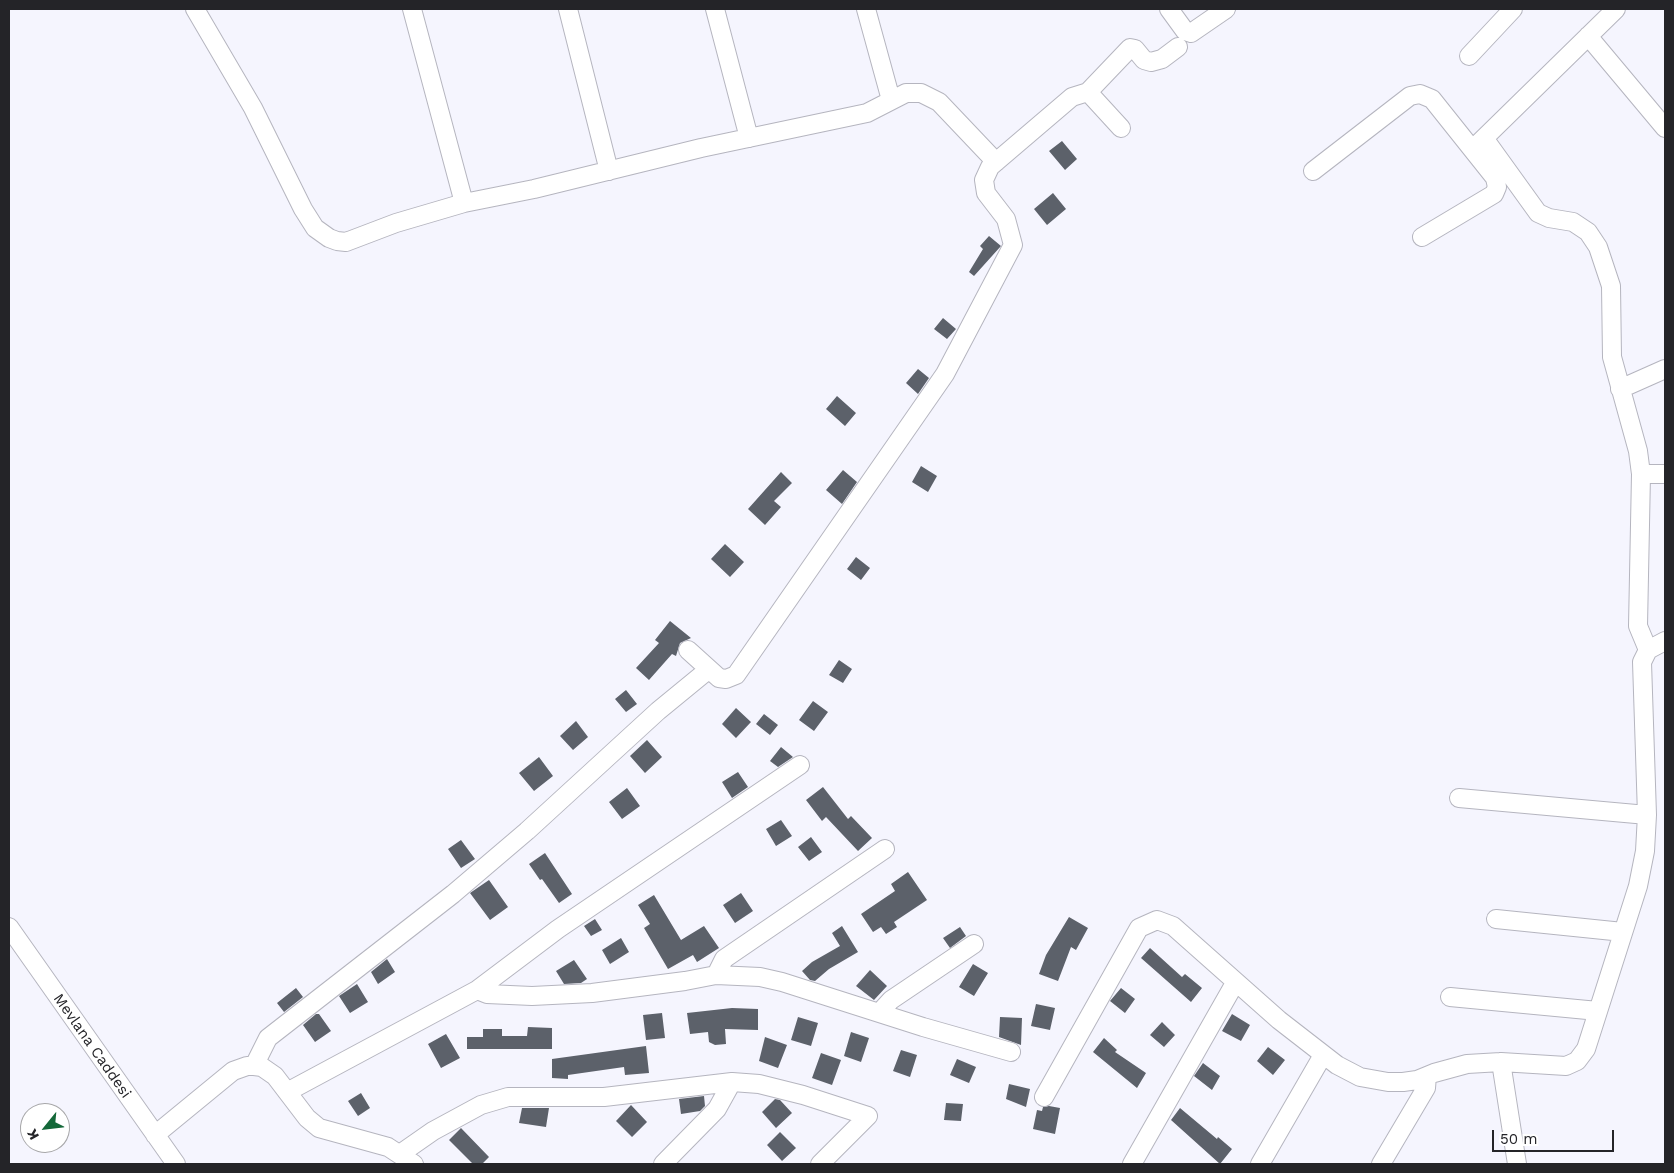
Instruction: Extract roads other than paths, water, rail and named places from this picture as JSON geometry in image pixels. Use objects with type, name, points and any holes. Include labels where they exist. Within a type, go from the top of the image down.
[{"type":"street","points":[[195,9],[252,108],[303,209],[315,228],[321,233],[346,242],[396,223],[464,203],[867,113],[891,100],[914,92],[934,98],[996,162]]},
{"type":"street","points":[[412,9],[464,203]]},
{"type":"street","points":[[568,9],[609,171]]},
{"type":"street","points":[[715,9],[750,138]]},
{"type":"street","points":[[866,9],[891,100]]},
{"type":"street","points":[[1168,9],[1185,31],[1190,33],[1226,9]]},
{"type":"street","points":[[1469,56],[1514,9]]},
{"type":"street","points":[[1478,144],[1616,9]]},
{"type":"street","points":[[1588,36],[1665,128]]},
{"type":"street","points":[[688,650],[708,670],[723,679],[736,675],[945,374],[1013,245],[1006,219],[986,193],[986,173],[996,162],[1072,97],[1088,92],[1130,48],[1135,49],[1144,60],[1151,62],[1162,59],[1178,47]]},
{"type":"street","points":[[1088,92],[1121,128]]},
{"type":"street","points":[[1314,171],[1406,99],[1415,95],[1426,95],[1478,144],[1538,213],[1580,226],[1598,247],[1611,286],[1612,357],[1638,451],[1641,474],[1638,626],[1648,650]]},
{"type":"street","points":[[1422,236],[1496,190],[1495,178],[1478,144]]},
{"type":"street","points":[[1620,389],[1665,369]]},
{"type":"street","points":[[1641,474],[1665,474]]},
{"type":"street","points":[[1044,1097],[1139,928],[1156,920],[1173,926],[1235,983],[1323,1055],[1348,1072],[1373,1080],[1402,1082],[1467,1064],[1501,1062],[1566,1066],[1572,1064],[1586,1049],[1638,886],[1645,851],[1647,815],[1642,662],[1648,650],[1665,641]]},
{"type":"street","points":[[254,1066],[268,1038],[453,894],[527,831],[658,711],[708,670]]},
{"type":"street","points":[[287,1092],[477,990],[558,929],[800,765]]},
{"type":"street","points":[[1459,798],[1647,815]]},
{"type":"street","points":[[716,975],[724,959],[885,849]]},
{"type":"street","points":[[1496,919],[1623,932]]},
{"type":"street","name":"Mevlana Caddesi","points":[[9,927],[176,1164]]},
{"type":"street","points":[[880,1012],[891,1000],[974,944]]},
{"type":"street","points":[[477,990],[488,994],[532,996],[592,993],[716,975],[738,975],[775,980],[939,1032],[1011,1052]]},
{"type":"street","points":[[1132,1164],[1235,983]]},
{"type":"street","points":[[1450,997],[1598,1011]]},
{"type":"street","points":[[1260,1164],[1323,1055]]},
{"type":"street","points":[[1501,1062],[1517,1164]]},
{"type":"street","points":[[155,1135],[233,1071],[254,1066],[269,1071],[307,1118],[319,1128],[388,1147],[407,1159],[433,1132],[482,1105],[508,1097],[604,1097],[712,1082],[732,1082],[759,1084],[868,1116],[820,1164]]},
{"type":"street","points":[[1381,1164],[1426,1088],[1427,1076]]},
{"type":"street","points":[[663,1164],[717,1109],[732,1082]]}]
